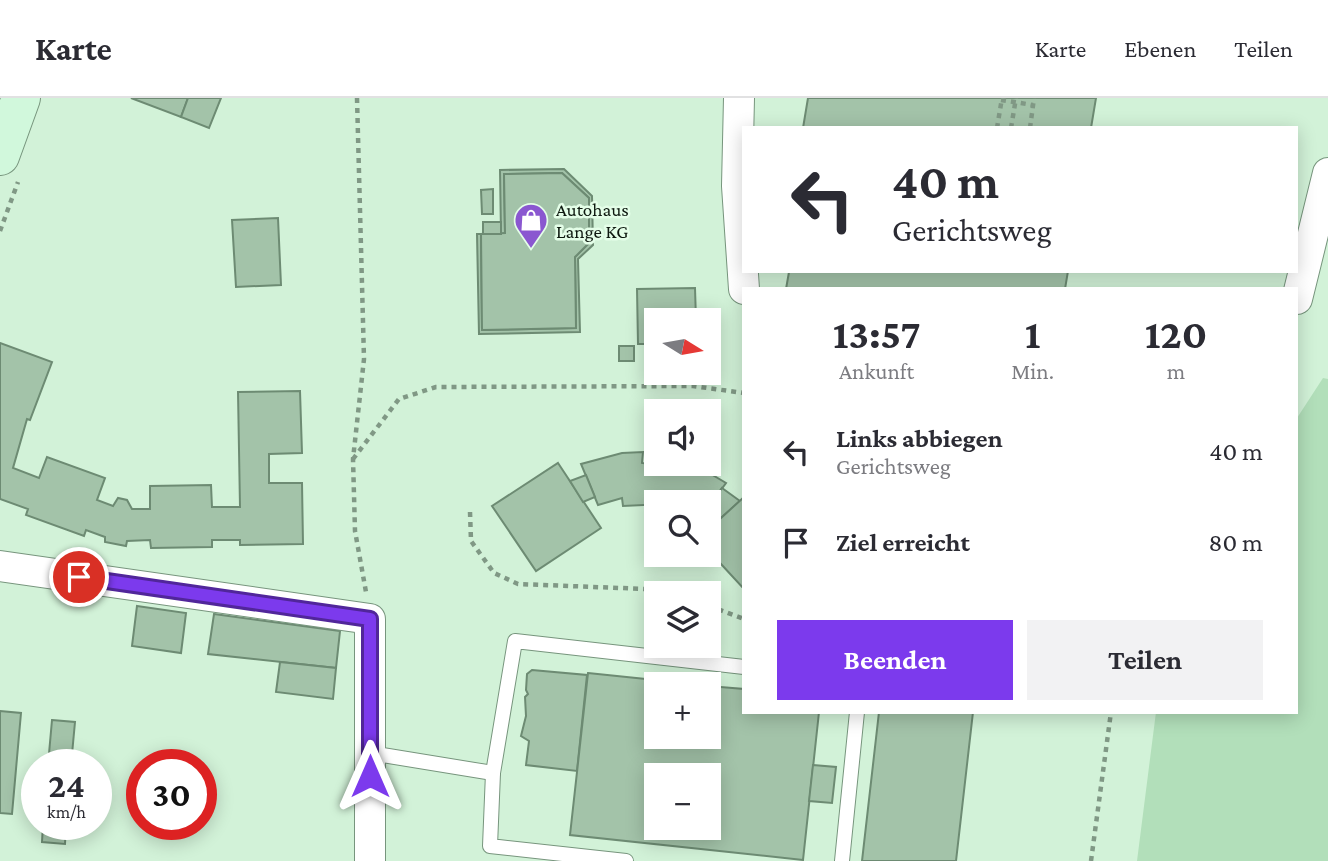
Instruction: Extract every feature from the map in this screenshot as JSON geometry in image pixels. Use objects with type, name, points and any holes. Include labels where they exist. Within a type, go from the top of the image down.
[{"type":"main road","points":[[0,156],[21,98]]},
{"type":"street","points":[[739,98],[737,186],[742,260]]},
{"type":"street","points":[[1298,295],[1328,173]]},
{"type":"street","points":[[0,566],[370,619],[370,861]]},
{"type":"lane","points":[[626,861],[490,846],[492,773],[514,642],[742,667]]},
{"type":"lane","points":[[842,861],[858,714]]},
{"type":"lane","points":[[370,753],[492,773]]},
{"type":"path","points":[[357,98],[364,359],[353,458],[355,531],[370,619]]},
{"type":"path","points":[[1011,126],[1016,98]]},
{"type":"path","points":[[1030,126],[1034,98]]},
{"type":"path","points":[[997,126],[1002,99],[1033,105]]},
{"type":"path","points":[[353,458],[399,399],[436,387],[693,386],[742,393]]},
{"type":"path","points":[[470,512],[471,541],[494,573],[518,584],[644,589]]},
{"type":"path","points":[[721,610],[742,618]]},
{"type":"path","points":[[1091,861],[1111,714]]},
{"type":"green space","points":[[1323,378],[1328,379],[1328,861],[1137,861],[1156,714],[1298,714],[1298,416]]},
{"type":"building","points":[[131,98],[188,98],[181,117]]},
{"type":"building","points":[[188,98],[221,98],[209,128],[181,117]]},
{"type":"building","points":[[808,98],[1096,98],[1091,126],[803,126]]},
{"type":"building","points":[[564,169],[592,196],[593,245],[578,259],[580,332],[479,334],[477,234],[481,234],[482,330],[576,328],[575,257],[589,243],[589,198],[562,173],[504,174],[505,233],[501,234],[500,170]]},
{"type":"building","name":"Autohaus Lange KG","points":[[562,173],[589,198],[589,243],[575,257],[576,328],[482,330],[481,234],[505,233],[504,174]]},
{"type":"building","points":[[493,189],[493,214],[482,214],[481,190]]},
{"type":"building","points":[[278,218],[281,285],[236,287],[232,220]]},
{"type":"building","points":[[483,222],[501,222],[501,234],[483,234]]},
{"type":"building","points":[[789,273],[1068,273],[1065,287],[786,287]]},
{"type":"building","points":[[695,288],[696,308],[644,308],[644,344],[638,344],[637,289]]},
{"type":"building","points":[[0,343],[52,362],[30,420],[27,419],[13,468],[39,478],[47,457],[105,478],[97,500],[113,506],[118,498],[127,500],[132,509],[150,509],[150,486],[211,485],[212,507],[240,507],[238,392],[300,391],[302,453],[269,454],[269,483],[302,483],[303,544],[240,545],[240,540],[212,540],[212,547],[151,548],[150,540],[127,541],[126,546],[105,542],[105,537],[86,530],[84,536],[26,515],[28,509],[0,499]]},
{"type":"building","points":[[619,346],[634,346],[634,361],[619,361]]},
{"type":"building","points":[[643,452],[644,476],[714,476],[726,483],[721,490],[644,490],[644,505],[623,506],[622,498],[598,505],[581,464],[622,453]]},
{"type":"building","points":[[558,463],[601,528],[536,571],[492,506]]},
{"type":"building","points":[[586,475],[595,497],[583,502],[570,481]]},
{"type":"building","points":[[722,488],[740,501],[721,518],[721,490]]},
{"type":"building","points":[[742,499],[742,587],[721,564],[721,518]]},
{"type":"building","points":[[137,606],[186,613],[181,653],[132,646]]},
{"type":"building","points":[[214,614],[340,631],[336,668],[208,654]]},
{"type":"building","points":[[280,662],[336,668],[333,699],[276,692]]},
{"type":"building","points":[[532,670],[587,675],[577,771],[526,765],[529,741],[521,736],[526,716],[527,674]]},
{"type":"building","points":[[588,673],[644,679],[644,749],[721,749],[721,687],[742,689],[742,714],[819,714],[803,860],[570,835]]},
{"type":"building","points":[[0,711],[21,713],[12,814],[0,813]]},
{"type":"building","points":[[879,714],[973,714],[956,861],[862,861]]},
{"type":"building","points":[[52,720],[75,722],[72,749],[49,749]]},
{"type":"building","points":[[813,765],[836,767],[832,803],[809,801]]},
{"type":"building","points":[[42,840],[65,840],[65,844]]},
{"type":"place","name":"Autohaus Lange KG","points":[[531,250]]},
{"type":"route","points":[[79,577],[370,619],[370,776]]}]
